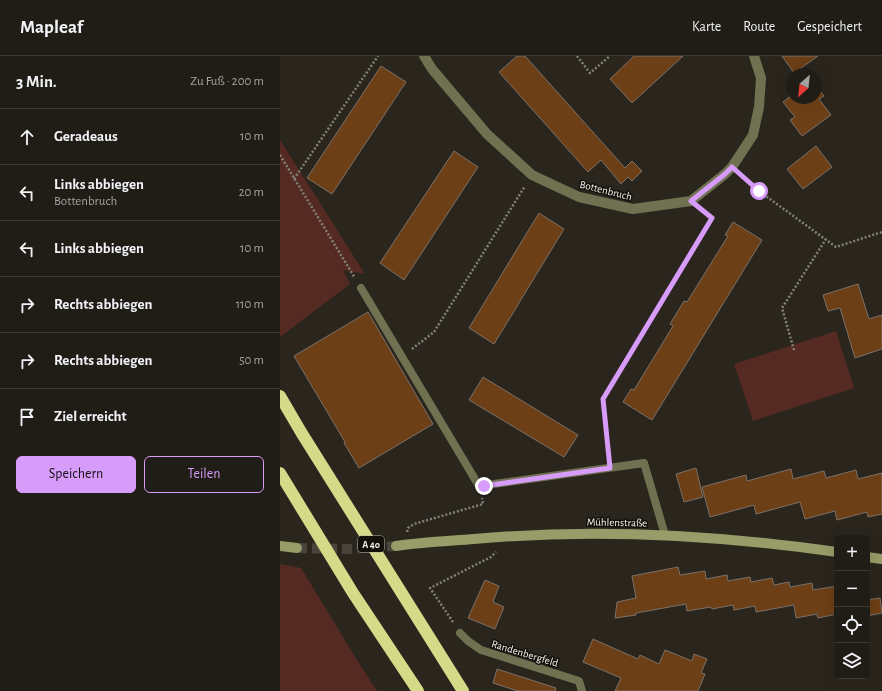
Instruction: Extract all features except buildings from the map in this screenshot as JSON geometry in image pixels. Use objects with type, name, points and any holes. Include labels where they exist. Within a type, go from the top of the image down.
[{"type":"highway","name":"A 40","points":[[280,396],[463,691]]},
{"type":"highway","points":[[280,473],[353,593],[418,691]]},
{"type":"street","name":"Bottenbruch","points":[[424,56],[432,69],[487,134],[532,175],[579,197],[633,209],[691,201]]},
{"type":"street","points":[[691,201],[732,167],[753,136],[759,107],[761,78],[754,56]]},
{"type":"street","name":"Mühlenstraße","points":[[399,546],[510,536],[602,533],[665,535],[777,544],[834,552]]},
{"type":"street","points":[[280,546],[297,548]]},
{"type":"street","points":[[870,557],[882,559]]},
{"type":"lane","points":[[361,288],[479,486],[644,463],[665,535]]},
{"type":"lane","name":"Randenbergfeld","points":[[460,633],[468,642],[482,650],[579,681],[582,691]]},
{"type":"path","points":[[294,179],[378,56]]},
{"type":"path","points":[[576,56],[590,73],[610,56]]},
{"type":"path","points":[[280,156],[361,288]]},
{"type":"path","points":[[732,167],[759,191],[836,247],[882,232]]},
{"type":"path","points":[[402,357],[434,332],[532,175]]},
{"type":"path","points":[[610,468],[603,399],[712,218],[691,201]]},
{"type":"path","points":[[794,350],[782,308],[826,239]]},
{"type":"path","points":[[399,546],[408,528],[414,524],[483,504],[479,486]]},
{"type":"path","points":[[460,633],[430,588],[491,557],[510,536]]},
{"type":"shaded area","points":[[280,140],[365,274],[343,270],[350,284],[280,337]]},
{"type":"shaded area","points":[[836,331],[854,388],[753,421],[734,364]]},
{"type":"shaded area","points":[[280,564],[301,568],[377,691],[280,691]]},
{"type":"tunnel","points":[[297,548],[348,549],[396,546]]},
{"type":"route","points":[[484,486],[610,468],[603,399],[712,218],[691,201],[732,167],[759,191]]}]
